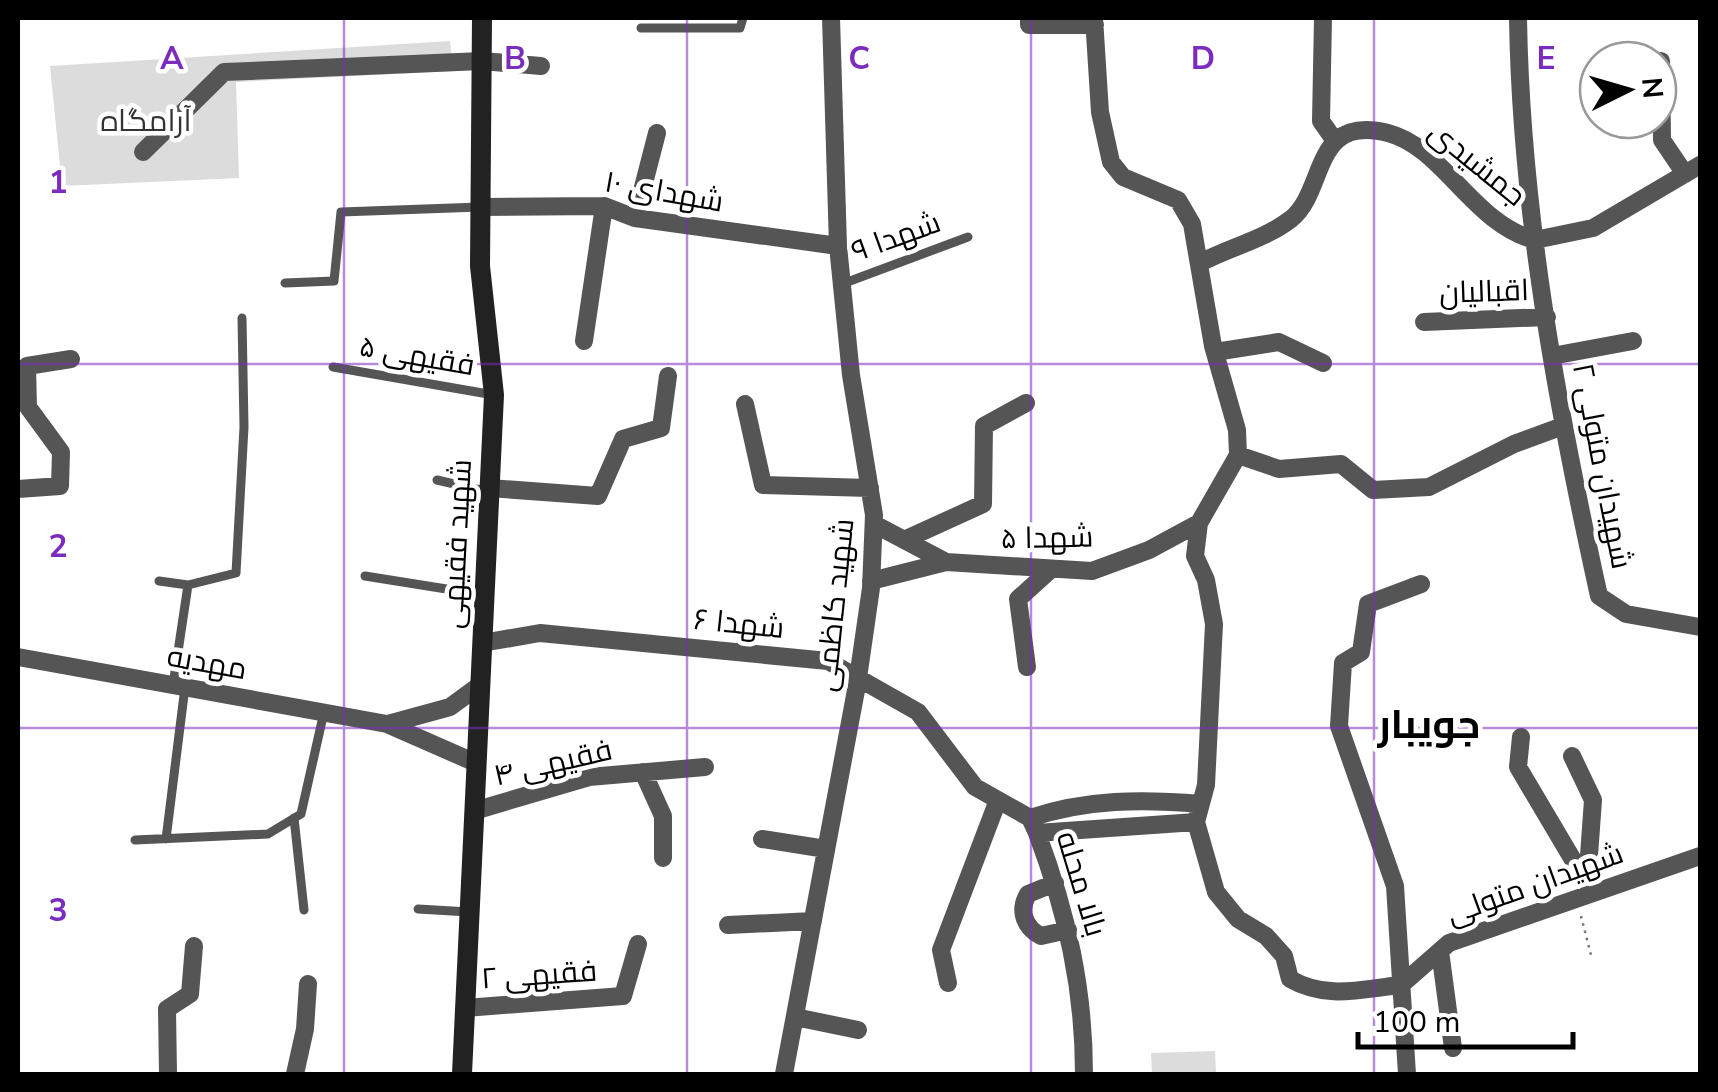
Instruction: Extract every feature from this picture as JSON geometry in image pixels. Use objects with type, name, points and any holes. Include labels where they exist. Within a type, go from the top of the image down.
[{"type":"main road","name":"شهید فقیهی","points":[[462,1074],[494,394],[480,266],[482,18]]},
{"type":"street","name":"شهید کاظمی","points":[[784,1074],[858,676],[874,524],[838,246],[831,18]]},
{"type":"street","points":[[1028,18],[1028,25],[1095,21],[1100,112],[1111,162],[1124,176],[1178,200],[1192,224],[1202,262],[1215,352],[1238,430],[1238,456],[1199,523],[1195,556],[1206,580],[1214,624],[1214,672],[1199,813],[1216,892],[1238,919],[1266,936],[1284,956],[1290,979],[1312,992],[1352,992],[1401,985]]},
{"type":"street","points":[[1202,262],[1270,234],[1296,215],[1326,150],[1335,141],[1321,121],[1323,18]]},
{"type":"street","name":"شهیدان متولی ۲","points":[[1518,18],[1520,129],[1535,240],[1563,426],[1599,596],[1626,614],[1700,627]]},
{"type":"street","points":[[143,152],[224,72],[482,60],[541,66]]},
{"type":"street","name":"جمشیدی","points":[[1335,141],[1355,134],[1386,132],[1411,143],[1470,202],[1535,240]]},
{"type":"street","points":[[635,218],[656,133]]},
{"type":"street","points":[[1535,240],[1593,228],[1693,169],[1662,140]]},
{"type":"street","name":"شهدای ۱۰","points":[[480,206],[604,206],[635,218],[838,246]]},
{"type":"street","points":[[584,341],[604,206]]},
{"type":"street","name":"اقبالیان","points":[[1424,322],[1547,317]]},
{"type":"street","points":[[1552,356],[1633,341]]},
{"type":"street","points":[[1215,352],[1279,342],[1323,363]]},
{"type":"street","points":[[18,489],[60,486],[61,452],[28,407],[27,366],[70,359]]},
{"type":"street","points":[[489,490],[598,496],[623,439],[661,428],[668,376]]},
{"type":"street","points":[[904,540],[983,504],[984,426],[1026,403]]},
{"type":"street","points":[[745,404],[763,485],[870,488]]},
{"type":"street","points":[[1238,456],[1279,469],[1341,464],[1372,490],[1429,487],[1514,444],[1563,426]]},
{"type":"street","name":"شهدا ۵","points":[[871,581],[946,562],[1092,570],[1148,550],[1199,523]]},
{"type":"street","name":"شهدا ۵","points":[[874,524],[946,562]]},
{"type":"street","points":[[1026,668],[1018,598],[1050,570]]},
{"type":"street","points":[[1407,1074],[1395,886],[1338,726],[1343,663],[1361,652],[1368,604],[1421,584]]},
{"type":"street","name":"شهدا ۶","points":[[482,643],[540,633],[828,661],[858,676]]},
{"type":"street","name":"مهدیه","points":[[18,657],[387,724]]},
{"type":"street","name":"بالا محله","points":[[858,676],[918,712],[975,787],[1034,826],[1068,930],[1084,1013],[1084,1074]]},
{"type":"street","points":[[387,724],[450,707],[480,685]]},
{"type":"street","points":[[387,724],[476,764]]},
{"type":"street","points":[[1521,736],[1518,767],[1585,891]]},
{"type":"street","points":[[1572,756],[1592,800],[1585,891]]},
{"type":"street","name":"فقیهی ۴","points":[[474,811],[589,777],[705,768]]},
{"type":"street","points":[[643,772],[663,816],[663,858]]},
{"type":"street","points":[[948,982],[942,950],[998,800]]},
{"type":"street","points":[[1034,826],[1087,803],[1150,800],[1199,813]]},
{"type":"street","points":[[1034,826],[1199,813]]},
{"type":"street","points":[[762,839],[826,848]]},
{"type":"street","name":"شهیدان متولی","points":[[1401,985],[1449,943],[1585,891],[1700,856]]},
{"type":"street","points":[[1055,882],[1028,894],[1022,907],[1024,919],[1042,936],[1068,930]]},
{"type":"street","points":[[728,924],[812,921]]},
{"type":"street","name":"فقیهی ۲","points":[[465,1008],[623,996],[638,944]]},
{"type":"street","points":[[168,1074],[167,1009],[190,994],[194,946]]},
{"type":"street","points":[[1440,951],[1452,1048]]},
{"type":"street","points":[[296,1074],[306,1029],[308,984]]},
{"type":"street","points":[[795,1017],[858,1030]]},
{"type":"lane","points":[[641,28],[740,28],[743,18]]},
{"type":"lane","points":[[285,283],[334,282],[341,212],[480,206]]},
{"type":"lane","name":"شهدا ۹","points":[[842,284],[968,237]]},
{"type":"lane","points":[[159,582],[188,585],[236,573],[244,427],[242,318]]},
{"type":"lane","name":"فقیهی ۵","points":[[333,367],[494,394]]},
{"type":"lane","points":[[436,480],[489,490]]},
{"type":"lane","points":[[365,576],[484,595]]},
{"type":"lane","points":[[166,839],[188,585]]},
{"type":"lane","points":[[135,840],[268,834],[301,814],[324,712]]},
{"type":"lane","points":[[294,818],[304,910]]},
{"type":"lane","points":[[418,909],[469,912]]},
{"type":"path","points":[[1585,891],[1592,959]]},
{"type":"green space","name":"آرامگاه","points":[[450,41],[453,71],[236,82],[239,178],[62,186],[50,66]]},
{"type":"green space","points":[[1215,1051],[1216,1074],[1152,1074],[1151,1053]]},
{"type":"district","name":"جویبار","points":[[1429,725]]}]
